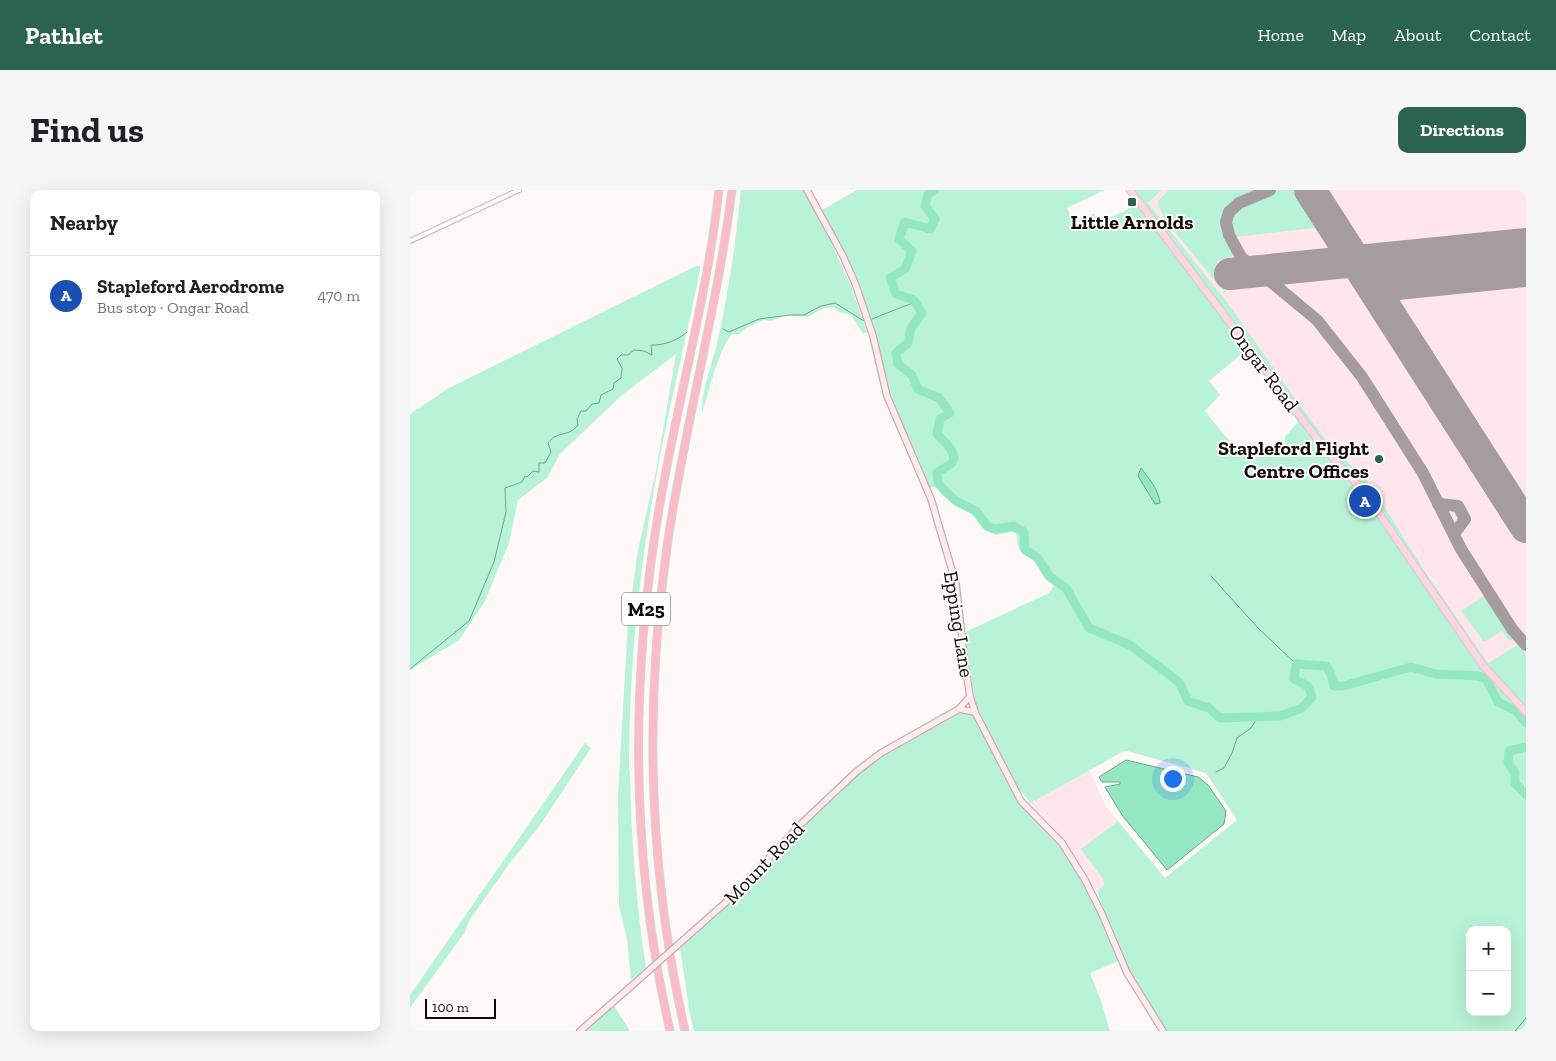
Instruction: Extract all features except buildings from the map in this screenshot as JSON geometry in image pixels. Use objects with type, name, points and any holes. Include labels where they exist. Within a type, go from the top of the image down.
[{"type":"highway","name":"M25","points":[[670,1031],[653,945],[643,867],[639,763],[642,655],[648,584],[659,507],[702,295],[719,190]]},
{"type":"highway","name":"M25","points":[[685,1031],[668,943],[658,866],[653,766],[656,660],[661,598],[671,520],[718,281],[732,190]]},
{"type":"main road","name":"Ongar Road","points":[[1130,190],[1324,448],[1365,493],[1482,664],[1526,712]]},
{"type":"street","points":[[410,241],[519,190]]},
{"type":"street","name":"Epping Lane","points":[[807,190],[843,256],[855,283],[873,336],[887,396],[923,478],[936,514],[957,591],[965,664],[970,696],[975,712],[1021,800],[1062,843],[1085,880],[1127,973],[1163,1031]]},
{"type":"street","name":"Mount Road","points":[[580,1031],[733,896],[800,824],[856,772],[881,753],[959,709],[970,696]]},
{"type":"street","points":[[959,709],[975,712]]},
{"type":"shaded area","points":[[741,190],[804,190],[851,286],[867,332],[863,334],[851,315],[839,312],[834,307],[824,308],[807,317],[786,315],[771,321],[763,320],[748,327],[739,334],[732,334],[718,361],[702,414],[705,385],[718,339],[729,284]]},
{"type":"shaded area","points":[[857,190],[1105,190],[1067,208],[1074,223],[1094,213],[1099,223],[1137,205],[1127,190],[1162,190],[1148,203],[1226,301],[1328,442],[1370,484],[1428,576],[1488,663],[1517,645],[1526,654],[1526,1031],[1165,1031],[1129,972],[1097,892],[1104,884],[1103,879],[1081,849],[1118,821],[1165,878],[1237,820],[1206,773],[1127,751],[1122,752],[1031,803],[1018,788],[976,705],[963,633],[1049,593],[1054,585],[1044,578],[1038,566],[1031,558],[1024,555],[1019,549],[1016,533],[996,535],[986,531],[971,513],[952,503],[937,486],[930,488],[895,408],[874,331],[853,275],[822,210]],"holes":[[[1244,352],[1251,357],[1298,422],[1285,437],[1285,444],[1267,454],[1257,455],[1240,449],[1224,434],[1205,411],[1220,395],[1209,381]],[[1141,469],[1154,484],[1160,503],[1155,504],[1138,476]]]},
{"type":"shaded area","points":[[1162,190],[1526,190],[1526,654],[1516,645],[1488,664],[1428,576],[1370,484],[1328,442],[1148,203]]},
{"type":"shaded area","points":[[1169,190],[1257,190],[1235,202],[1224,215],[1222,223],[1223,233],[1235,255],[1217,261],[1226,294],[1165,220],[1157,202]]},
{"type":"shaded area","points":[[1277,190],[1293,190],[1315,225],[1314,228],[1234,237],[1231,219],[1237,209],[1241,205]]},
{"type":"shaded area","points":[[696,266],[700,266],[700,271],[667,422],[650,513],[634,642],[630,706],[629,771],[639,919],[646,968],[631,980],[627,939],[619,906],[618,797],[628,621],[638,550],[656,471],[676,354],[622,395],[560,454],[547,478],[518,500],[509,543],[485,601],[459,640],[410,670],[410,414],[449,388]]},
{"type":"shaded area","points":[[1141,468],[1155,488],[1160,503],[1155,504],[1138,476]]},
{"type":"shaded area","points":[[1484,596],[1513,639],[1509,641],[1502,631],[1484,642],[1461,611]]},
{"type":"shaded area","points":[[966,712],[974,716],[1012,791],[1055,838],[1070,858],[1102,916],[1119,961],[1090,973],[1110,1031],[694,1031],[680,948],[725,907],[806,824],[872,762],[958,714]]},
{"type":"shaded area","points":[[585,743],[591,748],[538,828],[509,864],[469,921],[465,932],[410,1008],[410,995]]},
{"type":"shaded area","points":[[1126,760],[1198,777],[1208,785],[1226,811],[1224,824],[1167,870],[1122,815],[1105,787],[1120,784],[1120,782],[1102,782],[1099,777]]},
{"type":"shaded area","points":[[1089,770],[1107,808],[1118,821],[1081,849],[1105,881],[1097,892],[1057,832],[1031,803]]},
{"type":"shaded area","points":[[614,1006],[630,1031],[584,1031]]},
{"type":"waterway","points":[[935,190],[928,194],[925,206],[935,219],[930,229],[905,222],[899,239],[912,251],[905,269],[890,278],[896,294],[914,300],[922,313],[911,328],[908,343],[896,353],[898,364],[912,375],[918,389],[939,398],[950,413],[940,419],[937,434],[950,448],[954,456],[951,464],[937,473],[938,483],[956,501],[976,511],[987,526],[995,529],[1014,526],[1024,532],[1025,550],[1037,557],[1050,577],[1066,588],[1089,628],[1130,645],[1179,682],[1188,701],[1209,708],[1220,718],[1280,716],[1302,708],[1312,697],[1308,686],[1294,679],[1296,664],[1326,666],[1331,674],[1334,686],[1343,686],[1411,667],[1436,674],[1479,676],[1486,679],[1498,702],[1516,711],[1526,723]]},
{"type":"waterway","points":[[872,319],[915,302]]},
{"type":"waterway","points":[[723,329],[729,332],[759,319],[804,315],[821,306],[835,303],[864,321]]},
{"type":"waterway","points":[[410,669],[469,621],[494,562],[506,512],[505,488],[522,482],[525,476],[527,477],[533,471],[539,472],[539,463],[545,463],[551,452],[548,443],[554,437],[570,432],[575,428],[578,425],[577,419],[581,411],[586,411],[592,404],[599,403],[601,395],[613,389],[614,383],[621,378],[622,368],[617,359],[621,355],[628,355],[634,350],[644,351],[652,355],[651,345],[670,342],[680,338],[687,332]]},
{"type":"waterway","points":[[1211,576],[1258,628],[1296,664]]},
{"type":"waterway","points":[[1216,772],[1224,768],[1237,738],[1251,728],[1258,717]]},
{"type":"waterway","points":[[1526,747],[1509,751],[1508,763],[1515,773],[1515,783],[1526,795]]},
{"type":"waterway","points":[[1515,1031],[1526,1018]]},
{"type":"taxiway","points":[[1270,190],[1239,203],[1229,212],[1226,222],[1229,235],[1241,257],[1317,320],[1362,377],[1423,473],[1461,549],[1512,629],[1526,645]]},
{"type":"taxiway","points":[[1275,285],[1270,276],[1276,269]]},
{"type":"taxiway","points":[[1438,504],[1458,506],[1465,519],[1454,534]]},
{"type":"runway","points":[[1310,190],[1526,527]]},
{"type":"runway","points":[[1230,274],[1526,244]]},
{"type":"runway","points":[[1378,286],[1526,271]]},
{"type":"place","name":"Little Arnolds","points":[[1132,202]]},
{"type":"place","name":"Stapleford Flight Centre Offices","points":[[1379,459]]},
{"type":"place","name":"Stapleford Aerodrome","points":[[1365,501]]}]
